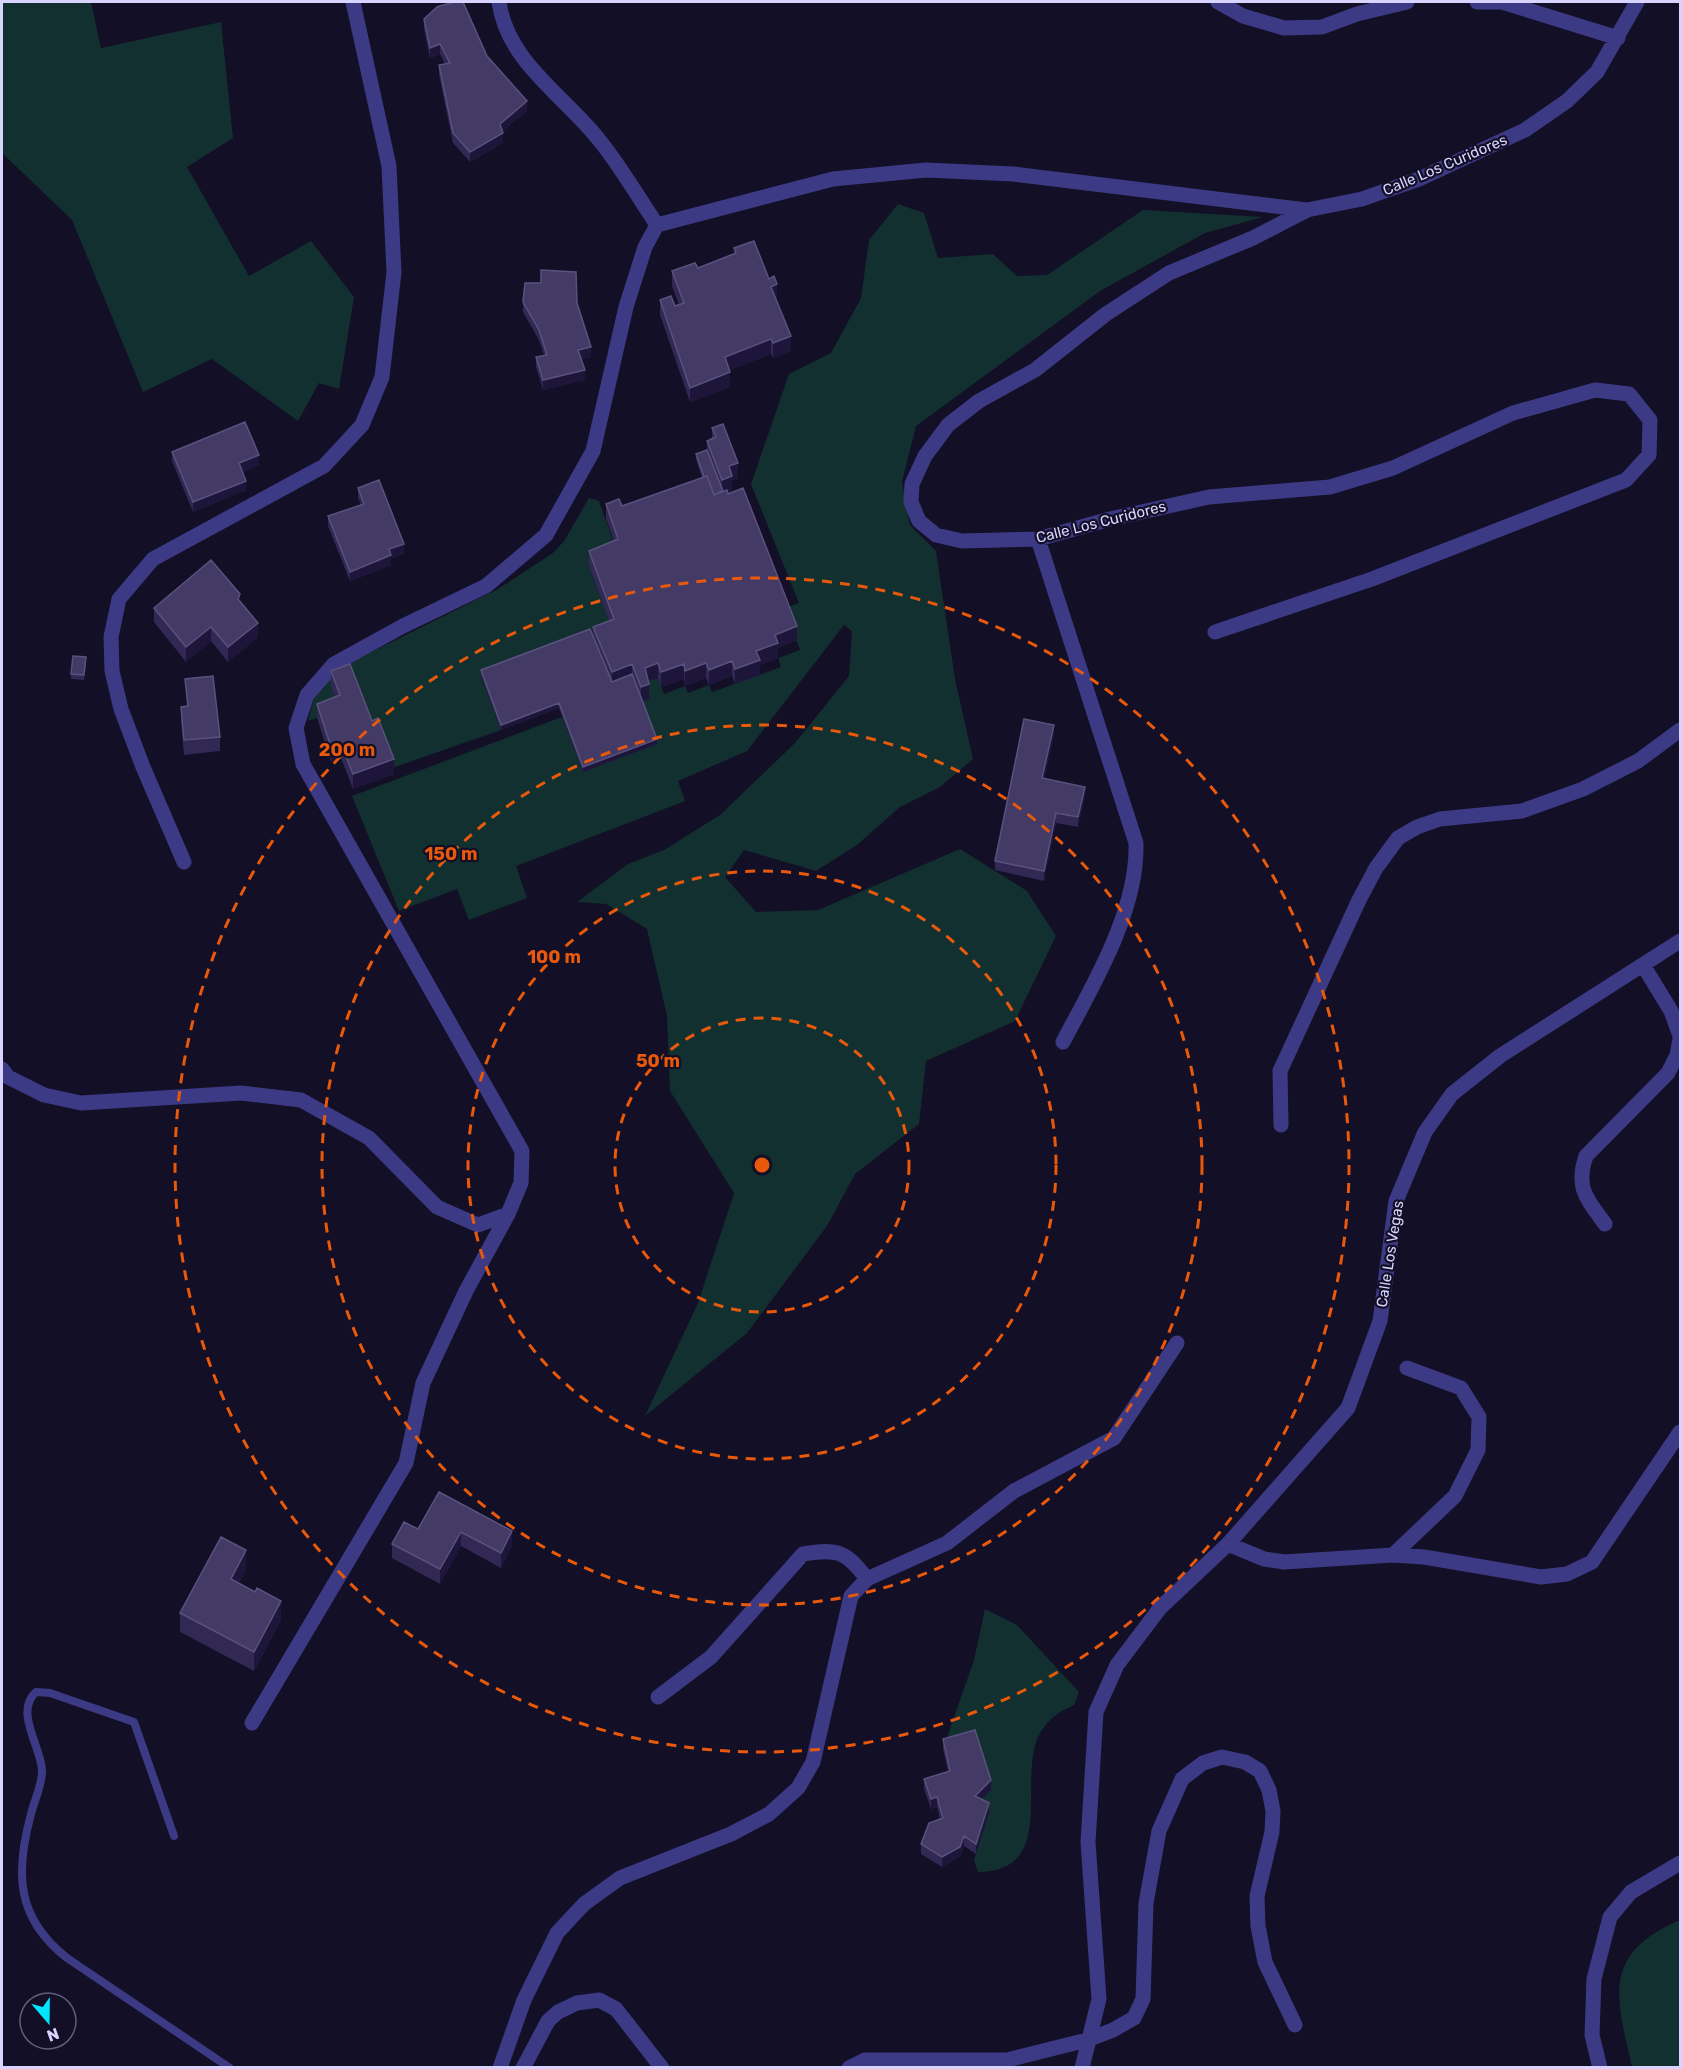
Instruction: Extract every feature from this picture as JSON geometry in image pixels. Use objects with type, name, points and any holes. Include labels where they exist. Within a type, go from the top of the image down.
[{"type":"street","points":[[184,862],[146,776],[121,709],[112,671],[113,627],[119,599],[153,560],[324,466],[362,425],[382,377],[394,272],[389,166],[353,2]]},
{"type":"street","points":[[499,2],[501,18],[516,49],[600,141],[657,225]]},
{"type":"street","points":[[1218,2],[1243,16],[1284,28],[1322,27],[1357,14],[1407,2]]},
{"type":"street","points":[[1476,2],[1502,2],[1618,38]]},
{"type":"street","name":"Calle Los Curidores","points":[[1215,632],[1372,579],[1626,480],[1649,455],[1650,420],[1629,394],[1595,390],[1514,413],[1393,468],[1330,487],[1209,497],[1110,519],[1038,539],[962,541],[936,535],[920,521],[911,502],[912,484],[925,456],[948,425],[979,401],[1035,370],[1106,314],[1169,273],[1253,238],[1307,210],[1362,199],[1419,179],[1525,130],[1567,101],[1597,72],[1637,2]]},
{"type":"street","points":[[252,1723],[406,1463],[423,1383],[466,1291],[508,1214],[521,1184],[522,1151],[303,764],[296,728],[307,695],[334,664],[403,626],[486,586],[546,535],[593,451],[626,307],[645,247],[657,225],[833,179],[926,170],[1013,174],[1307,210]]},
{"type":"street","points":[[1038,539],[1136,843],[1133,880],[1109,954],[1063,1042]]},
{"type":"street","points":[[1281,1125],[1280,1071],[1359,900],[1376,868],[1398,838],[1440,819],[1522,811],[1583,789],[1638,761],[1680,730]]},
{"type":"street","name":"Calle Los Vegas","points":[[1082,2067],[1087,2040],[1100,1999],[1088,1842],[1096,1712],[1117,1665],[1160,1608],[1228,1544],[1348,1408],[1380,1321],[1396,1201],[1425,1132],[1452,1094],[1500,1056],[1680,941]]},
{"type":"street","points":[[1605,1224],[1583,1193],[1581,1172],[1586,1156],[1668,1073],[1677,1055],[1680,1038],[1671,1011],[1643,965]]},
{"type":"street","points":[[2,1069],[8,1077],[44,1095],[81,1103],[241,1094],[301,1100],[369,1138],[437,1207],[478,1225],[508,1214]]},
{"type":"street","points":[[500,2067],[524,2000],[557,1933],[584,1904],[620,1878],[710,1844],[769,1814],[798,1788],[813,1762],[851,1596],[867,1580],[948,1543],[1014,1491],[1114,1438],[1177,1342]]},
{"type":"street","points":[[1393,1555],[1455,1496],[1478,1450],[1479,1417],[1461,1388],[1407,1368]]},
{"type":"street","points":[[1228,1544],[1264,1559],[1284,1562],[1393,1555],[1424,1557],[1541,1577],[1568,1574],[1592,1562],[1680,1432]]},
{"type":"street","points":[[658,1697],[711,1658],[803,1554],[838,1551],[854,1561],[867,1580]]},
{"type":"street","points":[[849,2067],[865,2060],[1007,2060],[1087,2040],[1113,2030],[1134,2018],[1143,1999],[1146,1903],[1159,1831],[1182,1779],[1203,1763],[1222,1758],[1245,1762],[1260,1771],[1269,1790],[1273,1811],[1272,1832],[1257,1896],[1258,1926],[1265,1962],[1294,2025]]},
{"type":"street","points":[[1600,2067],[1592,2035],[1594,1979],[1610,1917],[1632,1892],[1680,1863]]},
{"type":"street","points":[[523,2067],[548,2021],[558,2012],[577,2003],[599,2000],[616,2009],[662,2067]]},
{"type":"lane","points":[[174,1836],[134,1722],[50,1693],[36,1692],[31,1697],[27,1710],[42,1771],[21,1856],[23,1899],[36,1926],[50,1944],[67,1958],[230,2067]]},
{"type":"green space","points":[[2,2],[91,2],[101,48],[221,22],[233,138],[187,167],[249,276],[311,241],[354,297],[339,389],[319,383],[298,421],[212,359],[143,392],[72,220],[2,153]]},
{"type":"green space","points":[[898,204],[924,213],[938,258],[993,254],[1017,276],[1047,275],[1143,210],[1263,217],[1205,233],[1100,291],[916,426],[902,482],[910,525],[936,551],[955,679],[973,759],[940,787],[900,807],[857,845],[816,871],[744,850],[725,877],[756,912],[818,910],[960,849],[1027,891],[1056,936],[1015,1021],[926,1061],[919,1124],[855,1174],[827,1226],[747,1333],[645,1416],[698,1303],[734,1193],[670,1091],[667,1016],[647,929],[606,904],[577,902],[628,864],[664,850],[720,815],[795,743],[849,676],[852,631],[844,625],[747,751],[678,781],[685,801],[516,866],[527,898],[469,920],[457,889],[399,911],[352,796],[562,717],[583,772],[641,702],[645,682],[658,678],[664,694],[685,686],[688,693],[709,685],[712,692],[781,667],[778,658],[800,650],[784,609],[799,603],[751,484],[789,374],[831,353],[861,298],[869,240]]},
{"type":"green space","points":[[589,498],[599,501],[618,554],[589,566],[614,634],[481,676],[501,730],[392,768],[340,710],[308,721],[319,678],[498,589],[553,553],[564,541]]},
{"type":"green space","points":[[985,1609],[1017,1625],[1079,1692],[1074,1705],[1056,1715],[1045,1725],[1034,1748],[1028,1838],[1019,1855],[1004,1867],[978,1872],[974,1860],[989,1813],[975,1806],[975,1740],[943,1749],[974,1660]]},
{"type":"green space","points":[[1680,1920],[1680,2067],[1632,2067],[1619,1999],[1620,1980],[1626,1963],[1637,1947],[1655,1933]]},
{"type":"building","points":[[463,2],[487,56],[527,101],[500,124],[503,133],[470,152],[453,133],[439,65],[450,63],[440,44],[430,48],[424,19],[437,7]]},
{"type":"building","points":[[754,241],[769,279],[774,276],[777,284],[771,287],[791,336],[773,343],[771,339],[725,357],[730,372],[690,388],[660,300],[671,296],[675,306],[684,303],[672,271],[695,263],[698,268],[736,253],[734,248]]},
{"type":"building","points":[[541,270],[576,272],[577,303],[591,347],[578,350],[585,370],[543,380],[536,357],[547,355],[539,330],[523,302],[525,283],[541,283]]},
{"type":"building","points":[[245,422],[259,455],[239,463],[246,481],[193,502],[172,452]]},
{"type":"building","points":[[723,424],[738,463],[729,466],[732,476],[722,480],[707,441],[716,437],[712,428]]},
{"type":"building","points":[[707,450],[723,491],[714,495],[707,476],[704,477],[696,454]]},
{"type":"building","points":[[707,476],[714,495],[727,490],[728,494],[743,488],[797,626],[775,635],[778,643],[756,651],[760,660],[735,669],[732,661],[709,670],[706,663],[685,671],[684,664],[661,672],[658,663],[645,668],[649,684],[641,687],[632,664],[612,672],[593,627],[614,619],[589,551],[618,539],[606,504],[619,499],[622,506]]},
{"type":"building","points":[[379,480],[404,544],[389,549],[391,555],[350,572],[328,516],[364,504],[358,488]]},
{"type":"building","points":[[211,560],[240,594],[238,599],[258,623],[228,647],[211,627],[186,647],[154,608]]},
{"type":"building","points":[[590,629],[612,682],[632,674],[657,739],[583,767],[559,703],[501,725],[481,670]]},
{"type":"building","points":[[73,656],[86,657],[84,675],[71,674]]},
{"type":"building","points":[[350,664],[372,721],[378,718],[394,759],[353,774],[341,744],[331,747],[317,704],[340,695],[331,671]]},
{"type":"building","points":[[213,676],[220,737],[184,740],[181,707],[188,706],[185,679]]},
{"type":"building","points":[[1024,719],[1054,725],[1042,778],[1085,787],[1078,817],[1056,813],[1044,871],[995,861]]},
{"type":"building","points":[[439,1492],[512,1531],[501,1553],[461,1532],[440,1569],[392,1544],[404,1522],[418,1529]]},
{"type":"building","points":[[221,1537],[246,1550],[231,1579],[255,1592],[257,1588],[281,1601],[254,1652],[180,1613]]},
{"type":"building","points":[[975,1730],[991,1780],[975,1796],[989,1803],[976,1844],[964,1836],[960,1847],[942,1857],[921,1844],[929,1823],[943,1818],[937,1797],[931,1799],[924,1779],[950,1771],[943,1739]]}]
